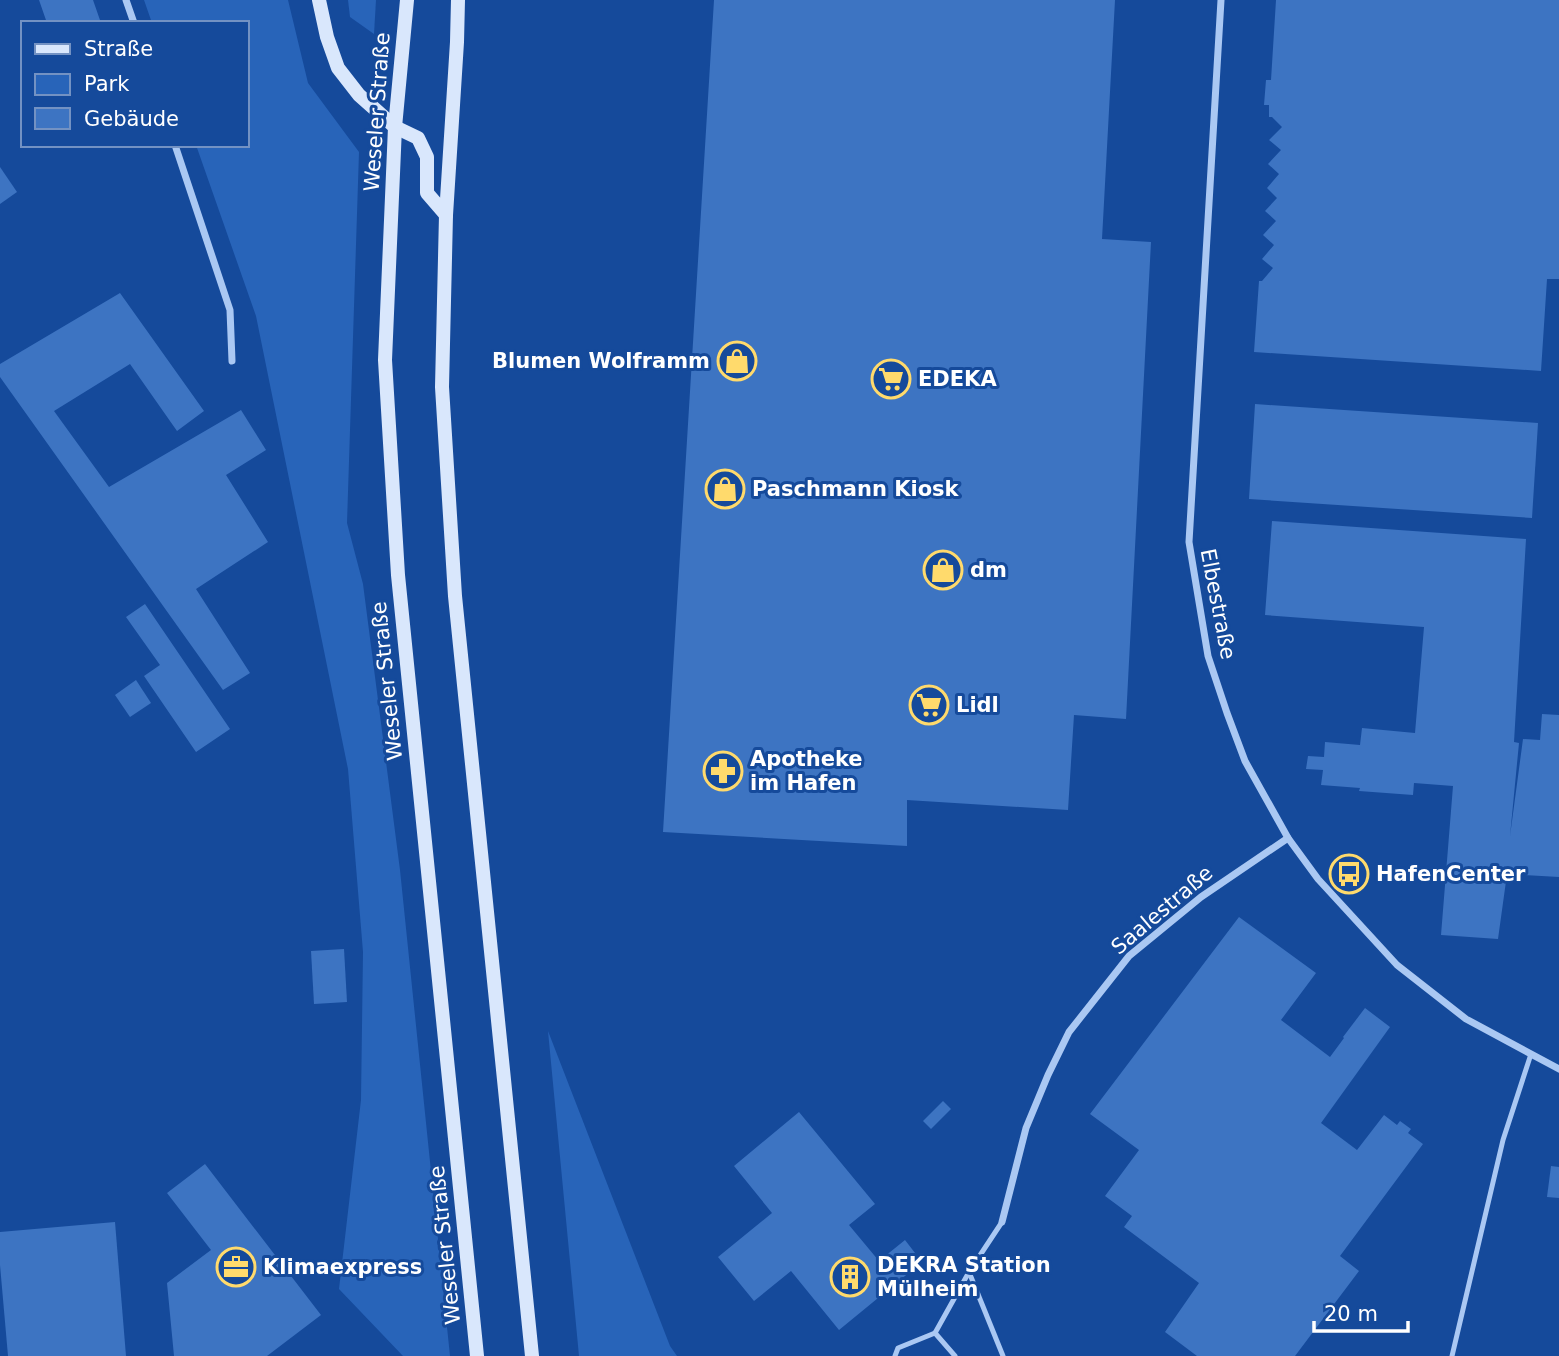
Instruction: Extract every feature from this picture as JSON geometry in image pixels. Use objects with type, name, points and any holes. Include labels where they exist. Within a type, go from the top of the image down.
[{"type":"main road","points":[[319,0],[327,37],[338,68],[359,95],[395,127],[418,138],[427,157],[427,193],[446,215]]},
{"type":"main road","name":"Weseler Straße","points":[[407,0],[395,127],[385,359],[395,538],[477,1356]]},
{"type":"main road","points":[[458,0],[446,215],[442,387],[455,596],[532,1356]]},
{"type":"street","points":[[126,0],[133,21]]},
{"type":"street","name":"Elbestraße","points":[[1221,0],[1189,542],[1208,656],[1245,761],[1288,838],[1318,879],[1397,965],[1466,1019],[1559,1069]]},
{"type":"street","points":[[176,147],[230,310],[232,361]]},
{"type":"street","name":"Saalestraße","points":[[1002,1222],[1026,1128],[1069,1032],[1129,956],[1201,897],[1288,838]]},
{"type":"lane","points":[[1452,1356],[1503,1140],[1531,1054]]},
{"type":"lane","points":[[895,1356],[898,1348],[935,1333],[969,1272],[1002,1222]]},
{"type":"lane","points":[[969,1272],[1003,1356]]},
{"type":"lane","points":[[935,1333],[955,1356]]},
{"type":"green space","points":[[144,0],[288,0],[308,83],[359,152],[347,523],[363,584],[400,870],[450,1356],[403,1356],[339,1289],[361,1100],[363,952],[348,769],[256,316],[197,147],[248,147],[248,21],[151,21]]},
{"type":"green space","points":[[348,0],[376,0],[374,34],[350,17]]},
{"type":"green space","points":[[548,1031],[670,1346],[677,1356],[579,1356]]},
{"type":"building","points":[[39,0],[93,0],[100,21],[46,21]]},
{"type":"building","points":[[714,0],[1115,0],[1102,239],[1151,242],[1126,719],[1074,715],[1068,810],[907,800],[907,846],[663,832]]},
{"type":"building","points":[[1276,0],[1559,0],[1559,279],[1547,279],[1541,371],[1254,352],[1259,281],[1273,268],[1262,259],[1274,245],[1263,235],[1276,221],[1265,211],[1277,198],[1267,188],[1279,174],[1268,164],[1281,150],[1269,140],[1282,127],[1269,117],[1269,105],[1264,105],[1266,80],[1271,80]]},
{"type":"building","points":[[0,167],[17,192],[0,204]]},
{"type":"building","points":[[120,293],[204,411],[177,431],[130,364],[54,411],[109,487],[241,410],[266,450],[226,475],[268,542],[196,589],[250,673],[223,690],[0,377],[0,364]]},
{"type":"building","points":[[1255,404],[1538,423],[1532,518],[1249,499]]},
{"type":"building","points":[[1272,521],[1526,539],[1514,742],[1519,743],[1510,836],[1523,739],[1540,740],[1542,714],[1559,715],[1559,877],[1507,874],[1498,939],[1441,935],[1453,786],[1414,783],[1413,795],[1359,791],[1360,788],[1321,785],[1323,770],[1306,769],[1308,756],[1324,757],[1325,742],[1360,745],[1362,728],[1415,733],[1424,627],[1265,615]]},
{"type":"building","points":[[145,604],[230,729],[196,752],[144,676],[160,665],[126,617]]},
{"type":"building","points":[[136,680],[151,703],[130,717],[115,695]]},
{"type":"building","points":[[1239,917],[1316,973],[1281,1020],[1330,1057],[1365,1008],[1390,1027],[1321,1123],[1357,1150],[1384,1115],[1397,1125],[1400,1121],[1411,1129],[1408,1133],[1423,1144],[1340,1256],[1359,1271],[1295,1356],[1197,1356],[1165,1332],[1199,1283],[1124,1227],[1132,1216],[1105,1196],[1139,1150],[1090,1114]]},
{"type":"building","points":[[344,949],[347,1002],[314,1004],[311,951]]},
{"type":"building","points":[[943,1101],[951,1109],[931,1129],[923,1121]]},
{"type":"building","points":[[799,1112],[875,1204],[849,1225],[879,1261],[905,1240],[922,1262],[839,1330],[791,1271],[754,1301],[718,1257],[772,1213],[734,1166]]},
{"type":"building","name":"Klimaexpress","points":[[205,1164],[321,1315],[267,1356],[174,1356],[167,1283],[211,1250],[167,1193]]},
{"type":"building","points":[[1551,1166],[1559,1167],[1559,1198],[1547,1197]]},
{"type":"building","points":[[115,1222],[126,1356],[8,1356],[0,1265],[0,1232]]},
{"type":"place","name":"Blumen Wolframm","points":[[737,361]]},
{"type":"place","name":"EDEKA","points":[[891,379]]},
{"type":"place","name":"Paschmann Kiosk","points":[[725,489]]},
{"type":"place","name":"dm","points":[[943,570]]},
{"type":"place","name":"Lidl","points":[[929,705]]},
{"type":"place","name":"Apotheke im Hafen","points":[[723,771]]},
{"type":"place","name":"HafenCenter","points":[[1349,874]]},
{"type":"place","name":"Klimaexpress","points":[[236,1267]]},
{"type":"place","name":"DEKRA Station Mülheim","points":[[850,1277]]}]
